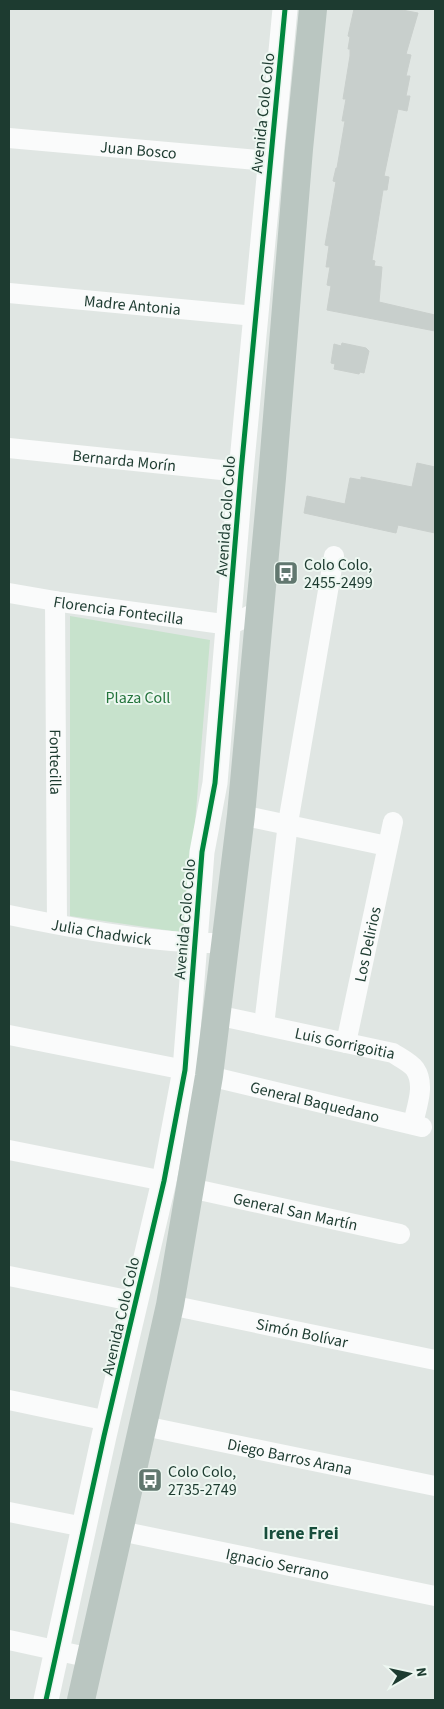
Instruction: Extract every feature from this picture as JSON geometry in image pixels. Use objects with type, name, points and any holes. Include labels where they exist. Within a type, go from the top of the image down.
[{"type":"main road","name":"Avenida Colo Colo","points":[[82,1700],[170,1305],[190,1188],[197,1073],[216,1015],[226,943],[241,815],[298,149],[313,9]]},
{"type":"street","name":"Avenida Colo Colo","points":[[46,1700],[164,1181],[197,1073],[194,944],[202,852],[215,783],[269,161],[285,9]]},
{"type":"street","name":"Juan Bosco","points":[[9,138],[269,161]]},
{"type":"street","name":"Madre Antonia","points":[[9,294],[255,316]]},
{"type":"street","name":"Bernarda Morín","points":[[9,448],[241,472]]},
{"type":"street","points":[[264,1025],[288,823],[334,556]]},
{"type":"street","name":"Florencia Fontecilla","points":[[9,593],[230,625]]},
{"type":"street","name":"Fontecilla","points":[[55,601],[56,924]]},
{"type":"street","points":[[230,625],[259,611]]},
{"type":"street","points":[[241,815],[288,823],[387,846]]},
{"type":"street","name":"Los Delirios","points":[[346,1043],[393,822]]},
{"type":"street","name":"Julia Chadwick","points":[[9,915],[56,924],[194,944],[226,943]]},
{"type":"street","name":"Luis Gorrigoitia","points":[[216,1015],[393,1053],[415,1068],[419,1079],[417,1126]]},
{"type":"street","name":"General Baquedano","points":[[9,1034],[197,1073],[417,1126]]},
{"type":"street","points":[[9,1150],[164,1181]]},
{"type":"street","name":"General San Martín","points":[[190,1188],[400,1234]]},
{"type":"street","points":[[9,1276],[137,1302]]},
{"type":"street","name":"Simón Bolívar","points":[[170,1305],[435,1360]]},
{"type":"street","points":[[9,1400],[108,1421]]},
{"type":"street","name":"Diego Barros Arana","points":[[144,1426],[435,1486]]},
{"type":"street","points":[[9,1512],[84,1527]]},
{"type":"street","name":"Ignacio Serrano","points":[[120,1531],[435,1596]]},
{"type":"street","points":[[9,1640],[91,1658]]},
{"type":"green space","name":"Plaza Coll","points":[[70,616],[210,640],[186,933],[70,916]]},
{"type":"building","points":[[354,9],[397,9],[418,13],[406,54],[411,55],[406,76],[410,76],[406,96],[410,96],[407,111],[398,109],[384,176],[389,177],[387,190],[383,190],[372,260],[375,261],[374,266],[382,267],[379,302],[435,315],[435,331],[327,310],[331,286],[327,285],[330,267],[326,267],[329,246],[325,245],[336,182],[333,181],[345,121],[342,121],[346,99],[343,99],[350,56],[350,49],[348,49],[350,37],[348,36]]},
{"type":"building","points":[[342,343],[366,348],[369,351],[364,373],[360,372],[359,374],[334,369],[335,364],[331,363],[334,344],[341,346]]},
{"type":"building","points":[[417,463],[435,467],[435,533],[398,525],[396,533],[304,513],[307,496],[345,504],[350,478],[361,480],[361,477],[412,487]]},
{"type":"cycle path","points":[[46,1700],[104,1436],[164,1181],[185,1070],[202,852],[215,783],[241,472],[285,9]]},
{"type":"place","name":"Colo Colo, 2455-2499","points":[[286,573]]},
{"type":"place","name":"Colo Colo, 2735-2749","points":[[150,1480]]},
{"type":"district","name":"Irene Frei","points":[[301,1533]]}]
